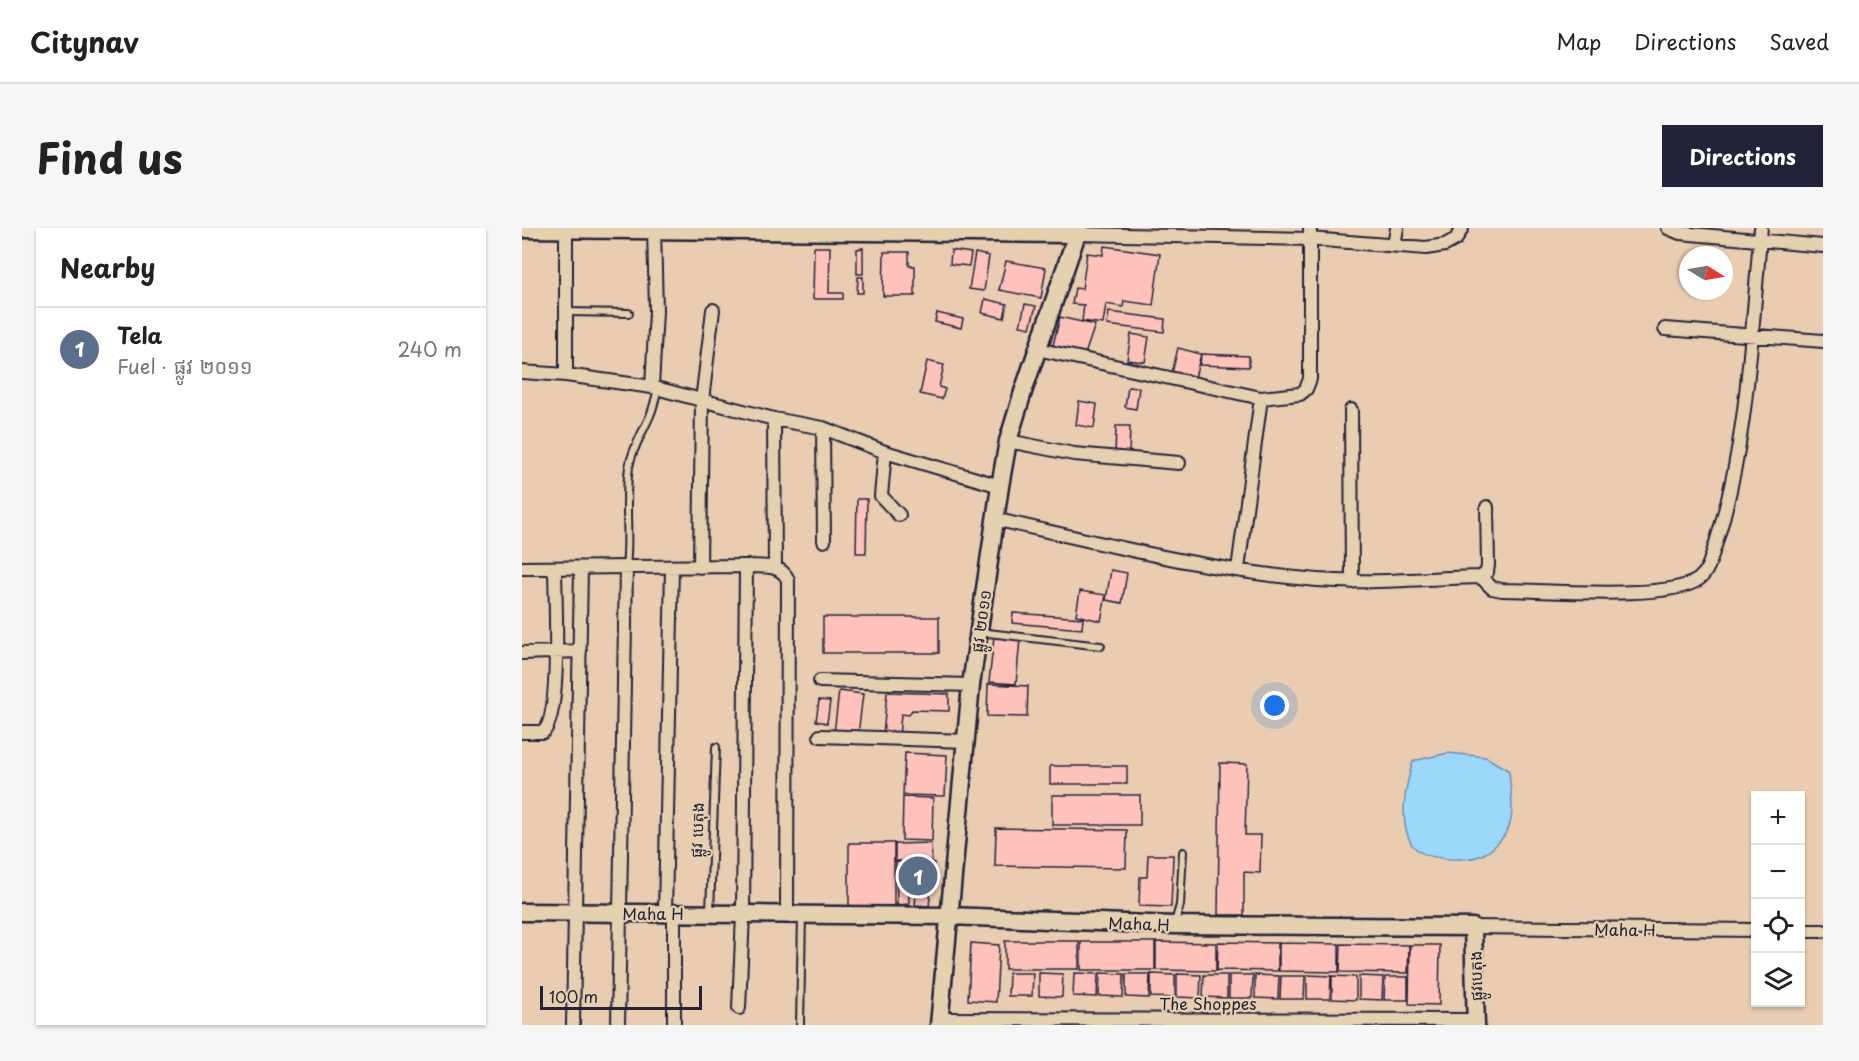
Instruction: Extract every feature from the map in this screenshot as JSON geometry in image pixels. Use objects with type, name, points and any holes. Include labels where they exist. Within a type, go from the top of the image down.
[{"type":"street","points":[[1337,228],[1337,242]]},
{"type":"street","points":[[1394,245],[1397,228]]},
{"type":"street","points":[[527,229],[1264,233],[1310,234],[1337,242],[1426,248],[1445,245],[1456,239],[1462,228]]},
{"type":"street","points":[[654,229],[655,388]]},
{"type":"street","points":[[1668,229],[1760,234],[1823,246]]},
{"type":"street","points":[[566,230],[566,375]]},
{"type":"street","name":"ផ្លូវ ២០១១","points":[[939,1022],[971,685],[994,519],[1008,441],[1078,231]]},
{"type":"street","points":[[1037,350],[1260,398],[1300,394],[1306,389],[1310,379],[1310,234]]},
{"type":"street","points":[[994,519],[1155,555],[1288,577],[1352,582],[1481,577],[1492,588],[1502,590],[1655,591],[1699,579],[1707,568],[1720,529],[1736,463],[1760,234]]},
{"type":"street","points":[[700,567],[702,401],[713,310]]},
{"type":"street","points":[[1665,329],[1823,341]]},
{"type":"street","points":[[522,372],[566,375],[655,388],[823,428],[885,452],[1000,486]]},
{"type":"street","points":[[1238,569],[1260,398]]},
{"type":"street","points":[[1352,410],[1352,582]]},
{"type":"street","points":[[774,418],[775,567]]},
{"type":"street","points":[[823,428],[824,541]]},
{"type":"street","points":[[1008,441],[1074,454],[1179,463]]},
{"type":"street","points":[[885,452],[881,496],[899,515]]},
{"type":"street","points":[[1481,577],[1488,565],[1486,507]]},
{"type":"street","points":[[739,1008],[743,914],[746,566]]},
{"type":"street","points":[[522,568],[746,566],[775,567],[785,572],[788,580],[795,914]]},
{"type":"street","points":[[672,567],[670,913],[675,1025]]},
{"type":"street","points":[[522,732],[543,732],[549,725],[553,708],[556,652],[555,568]]},
{"type":"street","points":[[573,1025],[581,568]]},
{"type":"street","points":[[618,1025],[626,568]]},
{"type":"street","points":[[522,653],[580,651]]},
{"type":"street","points":[[820,681],[971,685]]},
{"type":"street","points":[[820,736],[966,741]]},
{"type":"street","name":"Maha H","points":[[522,912],[950,916],[1174,925],[1751,930]]},
{"type":"street","name":"ផ្លូវបេតុង","points":[[1473,927],[1476,1022]]},
{"type":"street","points":[[1805,931],[1823,931]]},
{"type":"street","name":"The Shoppes","points":[[939,1022],[1476,1022]]},
{"type":"lane","points":[[566,312],[629,313]]},
{"type":"lane","points":[[626,568],[629,544],[627,501],[629,466],[636,443],[649,418],[655,388]]},
{"type":"lane","points":[[979,632],[1101,646]]},
{"type":"lane","name":"ផ្លូវ បេតុង","points":[[710,914],[716,747]]},
{"type":"lane","points":[[1174,925],[1180,904],[1183,852]]},
{"type":"lane","points":[[795,914],[800,1025]]},
{"type":"water","points":[[1448,753],[1486,757],[1509,771],[1512,806],[1509,827],[1495,846],[1477,857],[1445,859],[1424,854],[1416,849],[1407,834],[1404,802],[1413,761]]},
{"type":"building","points":[[1104,246],[1160,254],[1153,305],[1124,301],[1123,307],[1106,304],[1103,324],[1082,321],[1084,305],[1072,304],[1075,288],[1082,289],[1087,253],[1103,255]]},
{"type":"building","points":[[814,247],[830,247],[829,293],[843,293],[843,299],[813,299]]},
{"type":"building","points":[[863,248],[863,274],[857,274],[857,249]]},
{"type":"building","points":[[951,250],[971,253],[969,266],[950,264]]},
{"type":"building","points":[[884,252],[909,252],[909,266],[915,266],[915,296],[883,296]]},
{"type":"building","points":[[975,253],[989,256],[984,291],[969,289]]},
{"type":"building","points":[[1006,261],[1046,268],[1041,298],[999,290]]},
{"type":"building","points":[[858,277],[863,277],[863,293],[857,293]]},
{"type":"building","points":[[985,299],[1007,304],[1004,318],[982,313]]},
{"type":"building","points":[[1025,304],[1036,306],[1030,328],[1020,326]]},
{"type":"building","points":[[1109,312],[1165,319],[1164,332],[1107,325]]},
{"type":"building","points":[[937,313],[963,319],[961,328],[935,322]]},
{"type":"building","points":[[1060,317],[1095,325],[1084,357],[1052,349]]},
{"type":"building","points":[[1131,334],[1149,337],[1145,362],[1127,360]]},
{"type":"building","points":[[1178,348],[1201,354],[1194,382],[1171,377]]},
{"type":"building","points":[[1201,354],[1249,356],[1249,367],[1200,365]]},
{"type":"building","points":[[927,361],[944,365],[939,387],[945,389],[942,399],[920,394]]},
{"type":"building","points":[[1128,387],[1139,388],[1136,409],[1125,407]]},
{"type":"building","points":[[1079,401],[1097,404],[1094,428],[1076,425]]},
{"type":"building","points":[[1116,426],[1130,426],[1129,455],[1115,455]]},
{"type":"building","points":[[857,499],[867,499],[866,553],[856,553]]},
{"type":"building","points":[[1111,570],[1127,573],[1122,603],[1106,600]]},
{"type":"building","points":[[1080,591],[1106,595],[1101,621],[1076,615]]},
{"type":"building","points":[[1013,613],[1083,618],[1082,629],[1012,623]]},
{"type":"building","points":[[823,617],[939,617],[939,653],[823,653]]},
{"type":"building","points":[[994,637],[1020,639],[1016,684],[989,682]]},
{"type":"building","points":[[988,684],[1028,686],[1027,717],[987,716]]},
{"type":"building","points":[[839,691],[863,694],[858,735],[834,733]]},
{"type":"building","points":[[887,692],[949,694],[949,711],[912,710],[909,715],[901,714],[899,737],[883,736]]},
{"type":"building","points":[[819,700],[830,701],[827,723],[816,721]]},
{"type":"building","points":[[905,753],[947,755],[945,796],[903,795]]},
{"type":"building","points":[[1220,763],[1247,764],[1245,835],[1261,835],[1260,873],[1244,872],[1244,915],[1218,915]]},
{"type":"building","points":[[1050,766],[1127,766],[1127,784],[1050,784]]},
{"type":"building","points":[[1052,795],[1140,795],[1140,825],[1052,825]]},
{"type":"building","points":[[903,797],[933,798],[932,841],[902,840]]},
{"type":"building","points":[[996,828],[1127,830],[1126,868],[995,866]]},
{"type":"building","points":[[849,843],[894,843],[894,907],[849,907]]},
{"type":"building","points":[[931,843],[932,861],[895,861],[895,844]]},
{"type":"building","points":[[1148,855],[1173,855],[1171,907],[1139,906],[1140,877],[1147,877]]},
{"type":"building","points":[[920,861],[934,863],[929,906],[915,905]]},
{"type":"building","points":[[896,862],[908,862],[909,904],[897,905]]},
{"type":"building","points":[[1005,941],[1079,941],[1079,969],[1005,969]]},
{"type":"building","points":[[1081,942],[1155,942],[1155,970],[1081,970]]},
{"type":"building","points":[[1156,942],[1216,943],[1216,971],[1156,970]]},
{"type":"building","points":[[1218,942],[1278,943],[1278,971],[1217,970]]},
{"type":"building","points":[[971,943],[999,945],[996,1002],[968,1000]]},
{"type":"building","points":[[1279,943],[1339,944],[1339,972],[1279,971]]},
{"type":"building","points":[[1341,944],[1409,945],[1408,973],[1340,972]]},
{"type":"building","points":[[1410,945],[1440,945],[1439,1005],[1409,1004]]},
{"type":"building","points":[[1009,973],[1033,973],[1032,996],[1008,996]]},
{"type":"building","points":[[1039,973],[1063,974],[1062,997],[1039,996]]},
{"type":"building","points":[[1074,973],[1098,974],[1097,997],[1073,996]]},
{"type":"building","points":[[1100,973],[1124,974],[1123,997],[1099,996]]},
{"type":"building","points":[[1126,974],[1150,974],[1149,998],[1126,997]]},
{"type":"building","points":[[1151,974],[1175,975],[1175,998],[1151,997]]},
{"type":"building","points":[[1177,974],[1201,975],[1200,998],[1177,997]]},
{"type":"building","points":[[1204,975],[1227,975],[1227,998],[1203,997]]},
{"type":"building","points":[[1229,975],[1253,975],[1252,998],[1229,998]]},
{"type":"building","points":[[1255,975],[1279,976],[1278,999],[1255,998]]},
{"type":"building","points":[[1307,975],[1331,976],[1330,999],[1307,999]]},
{"type":"building","points":[[1281,976],[1305,976],[1304,999],[1280,999]]},
{"type":"building","points":[[1332,976],[1356,977],[1356,1000],[1332,999]]},
{"type":"building","points":[[1359,976],[1383,977],[1382,1000],[1359,999]]},
{"type":"building","points":[[1385,977],[1408,977],[1408,1000],[1384,1000]]},
{"type":"place","name":"Tela","points":[[918,876]]}]
